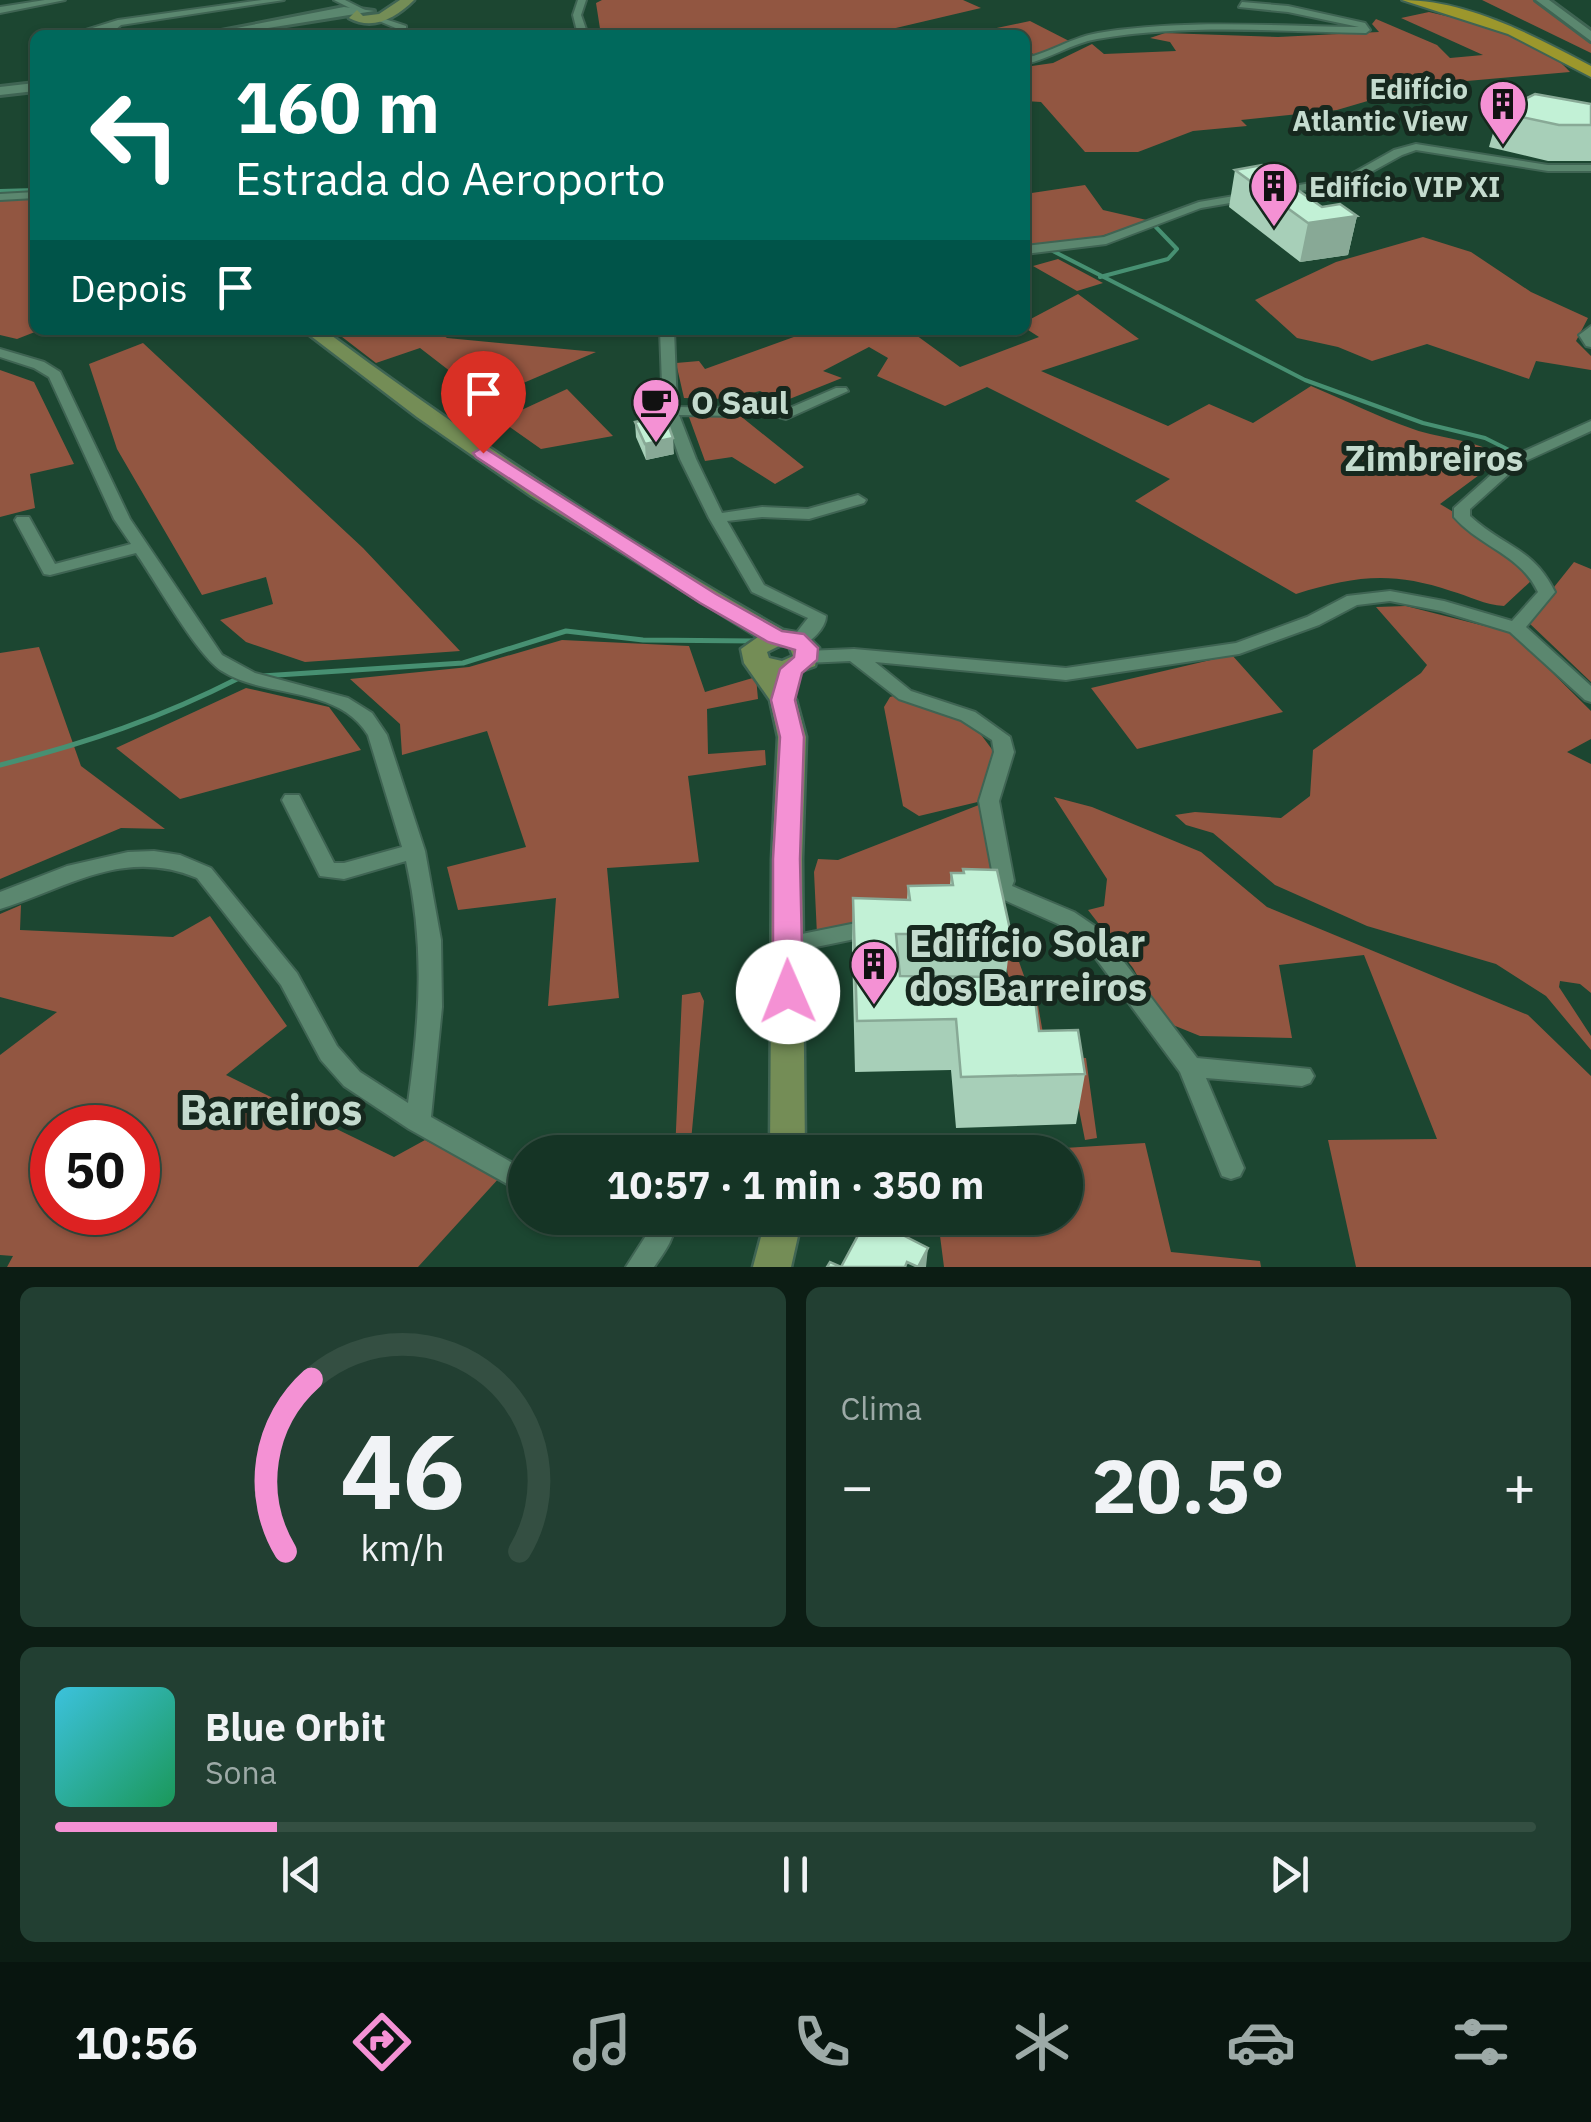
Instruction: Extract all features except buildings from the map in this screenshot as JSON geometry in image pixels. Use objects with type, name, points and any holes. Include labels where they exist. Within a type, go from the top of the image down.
[{"type":"highway","points":[[1410,0],[1494,24],[1584,63]]},
{"type":"highway","points":[[1424,0],[1523,30],[1584,63]]},
{"type":"main road","points":[[364,12],[405,0]]},
{"type":"main road","points":[[319,335],[483,453],[708,599],[782,652],[783,700],[792,737],[788,1135]]},
{"type":"main road","points":[[772,1267],[780,1235]]},
{"type":"street","points":[[0,10],[61,0]]},
{"type":"street","points":[[110,29],[133,21],[280,0]]},
{"type":"street","points":[[582,0],[577,14],[582,30]]},
{"type":"street","points":[[1542,0],[1591,37]]},
{"type":"street","points":[[1030,60],[1043,59],[1092,36],[1142,31],[1366,30],[1362,25],[1324,16],[1242,5]]},
{"type":"street","points":[[225,30],[229,8]]},
{"type":"street","points":[[249,30],[364,12],[402,30]]},
{"type":"street","points":[[132,30],[133,21]]},
{"type":"street","points":[[0,91],[30,88]]},
{"type":"street","points":[[1030,249],[1106,240],[1200,205],[1349,180],[1368,174],[1396,150],[1416,146],[1548,168],[1591,168]]},
{"type":"street","points":[[0,197],[30,195]]},
{"type":"street","points":[[1591,330],[1586,335],[1591,343]]},
{"type":"street","points":[[667,335],[670,411],[688,460],[717,518],[758,588],[817,616],[814,627],[782,652]]},
{"type":"street","points":[[0,353],[39,365],[54,376],[122,520],[226,667],[340,702],[368,720],[377,732],[414,851],[431,943],[426,1066],[418,1122]]},
{"type":"street","points":[[670,411],[734,412],[758,406],[786,414],[841,391]]},
{"type":"street","points":[[1516,628],[1548,592],[1541,576],[1530,560],[1471,527],[1462,517],[1462,508],[1516,460],[1591,425]]},
{"type":"street","points":[[717,518],[762,512],[808,514],[858,500]]},
{"type":"street","points":[[23,520],[50,570],[139,547]]},
{"type":"street","points":[[782,652],[1066,674],[1238,648],[1314,621],[1365,596],[1390,596],[1444,606],[1516,628],[1591,696]]},
{"type":"street","points":[[854,655],[905,695],[960,713],[1001,737],[1004,752],[989,801],[1004,880],[1000,890],[982,902],[968,904]]},
{"type":"street","points":[[292,800],[327,872],[344,871],[414,851]]},
{"type":"street","points":[[0,901],[93,866],[162,858],[186,862],[204,872],[289,979],[329,1054],[352,1079],[508,1173]]},
{"type":"street","points":[[1000,890],[1066,918],[1091,936],[1190,1066],[1231,1168]]},
{"type":"street","points":[[787,945],[892,923]]},
{"type":"street","points":[[1190,1066],[1302,1076]]},
{"type":"street","points":[[639,1267],[661,1235]]},
{"type":"shaded area","points":[[963,0],[981,8],[887,30],[600,30],[596,3]]},
{"type":"shaded area","points":[[1482,0],[1537,0],[1591,42],[1591,53]]},
{"type":"shaded area","points":[[1429,12],[1485,26],[1542,50],[1570,72],[1422,85],[1337,110],[1241,120],[1247,126],[1193,131],[1138,152],[1085,152],[1041,102],[1030,101],[1030,66],[1053,63],[1092,44],[1104,54],[1176,51],[1170,42],[1150,38],[1165,33],[1278,37],[1379,32],[1372,24],[1376,19],[1437,45],[1450,58],[1483,55],[1401,18]]},
{"type":"shaded area","points":[[1030,21],[1073,43],[1038,57],[1030,52],[1030,30],[987,30]]},
{"type":"shaded area","points":[[1085,185],[1103,210],[1151,221],[1101,236],[1030,244],[1030,193]]},
{"type":"shaded area","points":[[30,197],[30,334],[17,339],[0,335],[0,200]]},
{"type":"shaded area","points":[[1423,237],[1471,252],[1531,292],[1588,318],[1576,341],[1591,356],[1591,370],[1536,361],[1529,379],[1427,344],[1372,361],[1338,347],[1297,338],[1255,300],[1336,262]]},
{"type":"shaded area","points":[[1058,259],[1103,283],[1077,291],[1033,266]]},
{"type":"shaded area","points":[[1078,294],[1139,339],[1041,371],[1168,426],[1209,404],[1253,423],[1311,386],[1424,433],[1492,451],[1502,458],[1440,504],[1519,551],[1532,580],[1504,606],[1391,578],[1337,583],[1296,594],[1135,501],[1170,479],[987,387],[945,406],[877,376],[888,358],[869,347],[823,371],[842,378],[782,402],[760,391],[728,399],[684,398],[676,363],[699,361],[705,369],[799,335],[916,335],[960,367],[1039,337],[1030,331],[1030,319]]},
{"type":"shaded area","points":[[340,335],[443,335],[596,352],[486,399],[420,348],[376,363]]},
{"type":"shaded area","points":[[143,343],[363,548],[460,651],[305,662],[246,642],[220,620],[273,604],[266,577],[202,595],[117,449],[89,364]]},
{"type":"shaded area","points":[[0,370],[34,382],[74,464],[30,474],[35,508],[0,517]]},
{"type":"shaded area","points":[[567,389],[613,436],[541,449],[500,420]]},
{"type":"shaded area","points":[[738,414],[804,467],[775,484],[732,457],[705,461],[689,417]]},
{"type":"shaded area","points":[[1574,562],[1591,569],[1591,682],[1527,621]]},
{"type":"shaded area","points":[[1406,606],[1512,633],[1591,711],[1591,739],[1567,752],[1591,764],[1591,993],[1580,984],[1560,981],[1559,987],[1591,1036],[1591,1050],[1546,996],[1496,964],[1367,926],[1275,885],[1213,833],[1186,825],[1175,815],[1195,812],[1281,818],[1310,796],[1313,750],[1427,665],[1376,607]]},
{"type":"shaded area","points":[[562,640],[689,646],[705,692],[756,677],[758,699],[707,709],[708,754],[765,750],[766,765],[688,776],[699,862],[607,868],[619,998],[548,1006],[556,898],[458,910],[447,867],[526,847],[487,731],[402,755],[400,724],[350,679],[469,667]]},
{"type":"shaded area","points":[[39,647],[81,766],[165,829],[121,828],[0,879],[0,653]]},
{"type":"shaded area","points":[[1232,655],[1283,712],[1137,749],[1091,688]]},
{"type":"shaded area","points":[[246,688],[329,707],[361,750],[180,799],[116,748]]},
{"type":"shaded area","points":[[897,695],[970,720],[994,752],[986,800],[919,816],[903,806],[884,707],[890,697]]},
{"type":"shaded area","points":[[1054,797],[1092,807],[1201,852],[1267,907],[1528,1015],[1591,1076],[1591,1267],[1356,1267],[1328,1140],[1437,1139],[1364,955],[1279,965],[1292,1038],[1200,1036],[1163,1021],[1133,968],[1088,910],[1104,906],[1107,879]]},
{"type":"shaded area","points":[[989,801],[1004,881],[817,935],[814,872],[818,859],[838,860]]},
{"type":"shaded area","points":[[21,905],[20,930],[173,937],[210,916],[287,1026],[226,1075],[394,1157],[425,1140],[500,1177],[418,1267],[7,1267],[13,1256],[0,1255],[0,1055],[57,1012],[0,997],[0,914]]},
{"type":"shaded area","points":[[1018,959],[1028,987],[1035,988],[1047,1056],[1086,1058],[1097,1138],[1085,1140],[1070,1064],[1033,1061],[1032,1048],[1001,1046],[993,1023],[959,1023],[959,995],[1010,994],[1006,961]]},
{"type":"shaded area","points":[[700,992],[704,1001],[692,1135],[676,1135],[682,995]]},
{"type":"shaded area","points":[[1145,1143],[1171,1252],[1260,1261],[1261,1267],[944,1267],[940,1235],[1083,1235],[1083,1147]]},
{"type":"waterway","points":[[1354,180],[1375,169]]},
{"type":"waterway","points":[[1562,171],[1591,171]]},
{"type":"waterway","points":[[0,191],[30,190]]},
{"type":"waterway","points":[[1102,276],[1168,259],[1177,249],[1153,224]]},
{"type":"waterway","points":[[1047,248],[1102,276]]},
{"type":"waterway","points":[[1102,276],[1305,380],[1423,423],[1485,438],[1513,452]]},
{"type":"waterway","points":[[262,676],[463,663],[566,631],[643,640],[755,641]]},
{"type":"waterway","points":[[0,765],[123,728],[241,677]]},
{"type":"place","name":"Edifício Atlantic View","points":[[1503,146]]},
{"type":"place","name":"Edifício VIP XI","points":[[1274,228]]},
{"type":"place","name":"O Saul","points":[[656,444]]},
{"type":"place","name":"Edifício Solar dos Barreiros","points":[[874,1006]]},
{"type":"district","name":"Zimbreiros","points":[[1434,458]]},
{"type":"district","name":"Barreiros","points":[[271,1109]]},
{"type":"route","points":[[483,453],[708,599],[776,637],[796,639],[806,648],[806,660],[791,669],[783,700],[792,737],[787,859],[788,992]]}]
